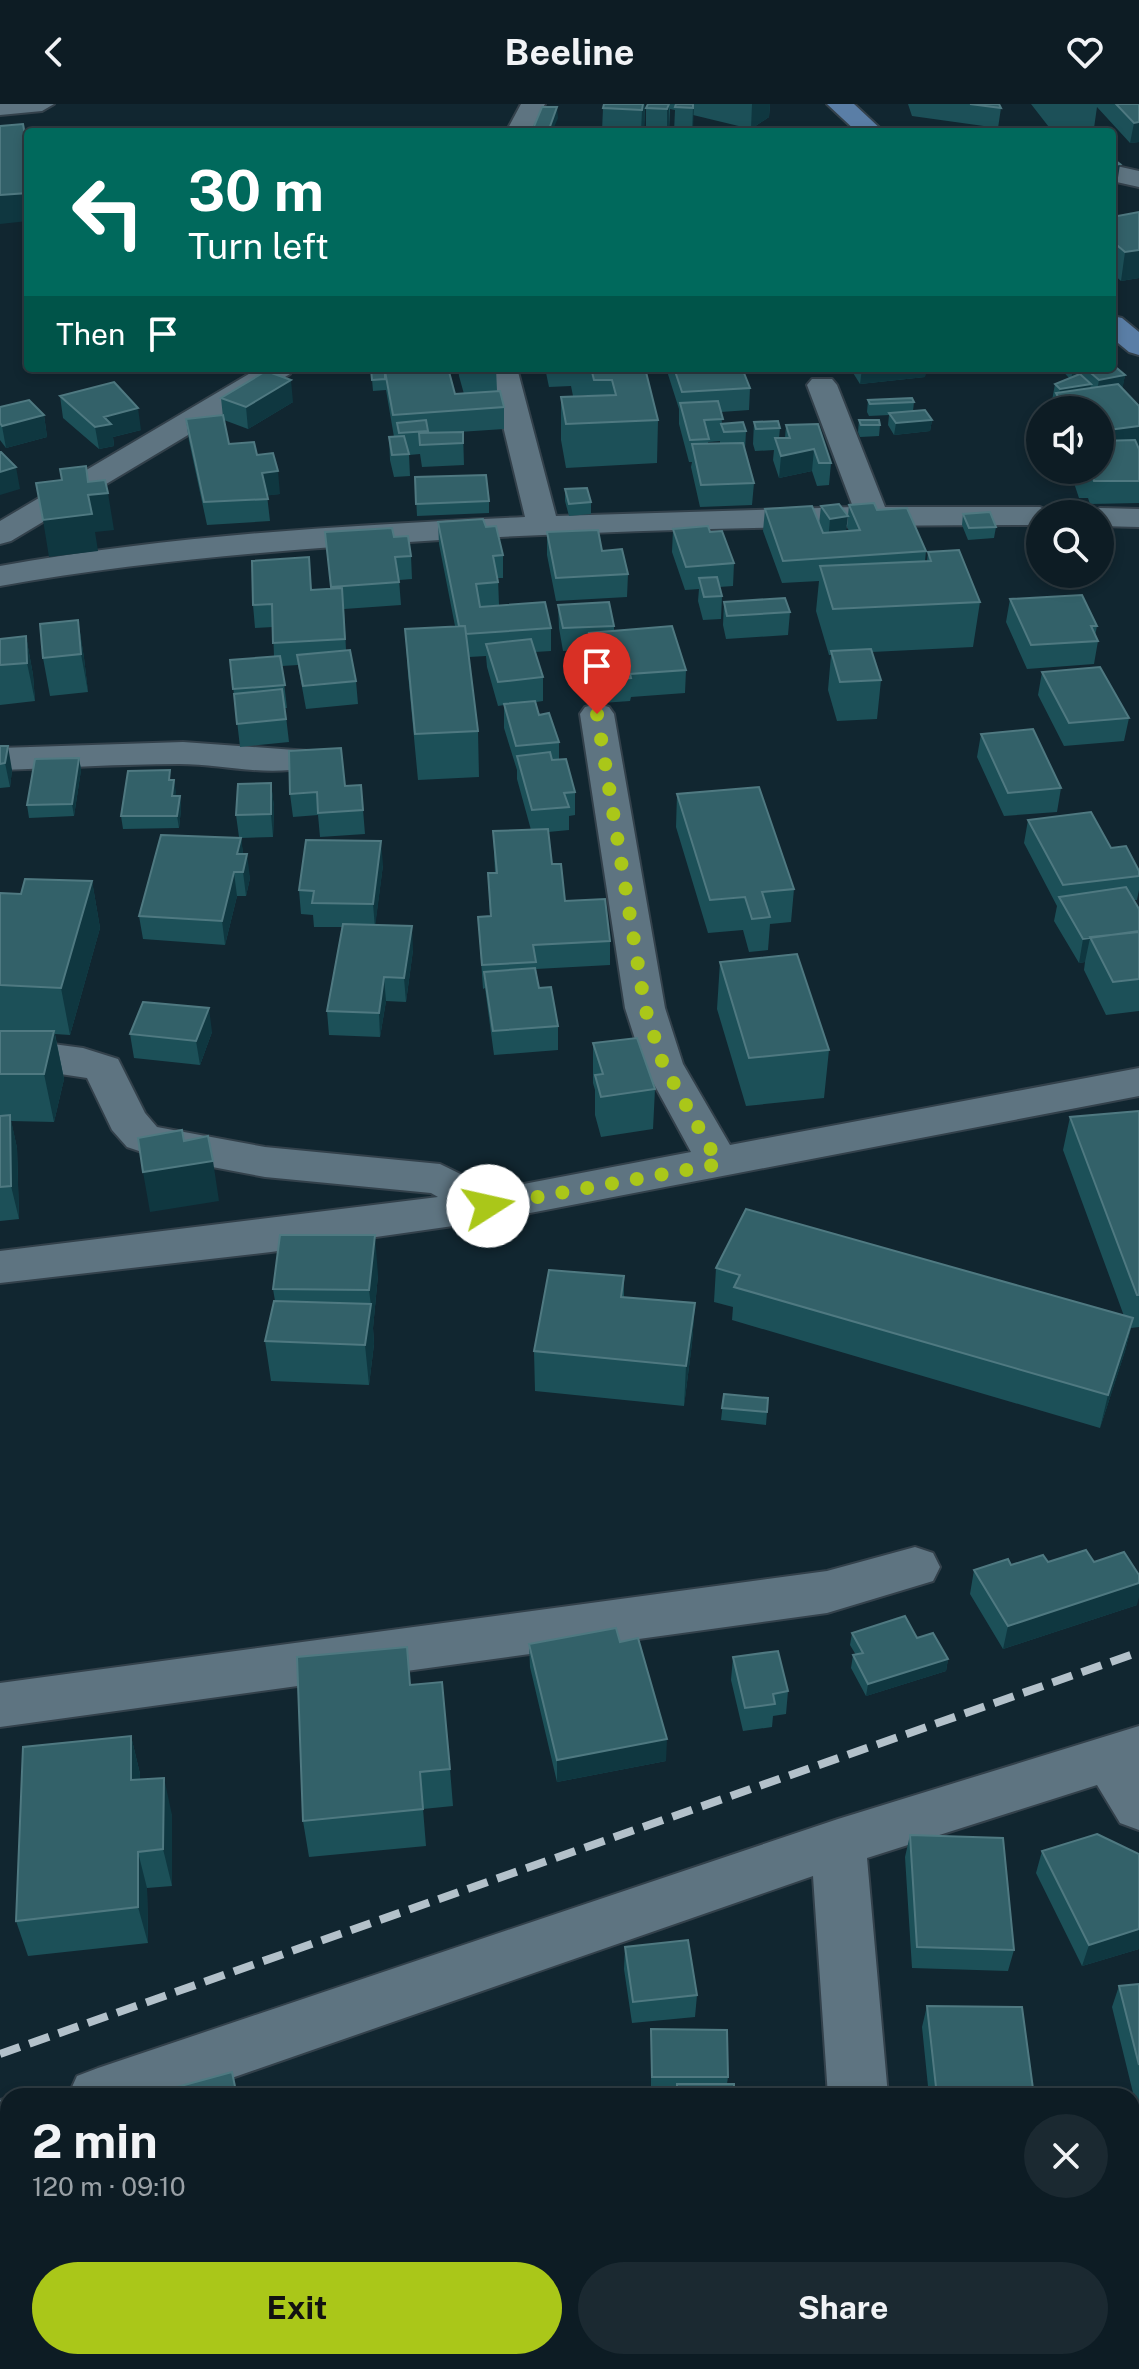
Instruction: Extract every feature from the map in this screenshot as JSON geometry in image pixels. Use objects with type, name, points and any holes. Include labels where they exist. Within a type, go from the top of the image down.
[{"type":"main road","points":[[839,104],[867,128]]},
{"type":"main road","points":[[1116,327],[1139,346]]},
{"type":"street","points":[[0,108],[42,104]]},
{"type":"street","points":[[520,128],[533,104]]},
{"type":"street","points":[[1116,155],[1139,152]]},
{"type":"street","points":[[1116,174],[1139,179]]},
{"type":"street","points":[[0,534],[273,372]]},
{"type":"street","points":[[504,372],[543,525]]},
{"type":"street","points":[[822,385],[872,515]]},
{"type":"street","points":[[0,576],[221,545],[543,525],[872,515],[1026,516]]},
{"type":"street","points":[[1114,517],[1139,518]]},
{"type":"street","points":[[597,714],[645,1008],[663,1064],[719,1164]]},
{"type":"street","points":[[0,759],[183,753],[241,760],[296,759]]},
{"type":"street","points":[[0,1051],[83,1062],[103,1069],[127,1120],[142,1137],[169,1146],[265,1162],[440,1179],[488,1206]]},
{"type":"street","points":[[0,1267],[271,1236],[488,1206],[1139,1082]]},
{"type":"street","points":[[0,1705],[827,1592],[915,1567]]},
{"type":"street","points":[[121,2088],[838,1843],[1124,1754],[1139,1806]]},
{"type":"street","points":[[838,1843],[857,2088]]},
{"type":"building","points":[[604,104],[643,104],[642,110],[603,108]]},
{"type":"building","points":[[648,104],[669,104],[667,109],[646,108]]},
{"type":"building","points":[[676,104],[693,104],[693,108],[675,107]]},
{"type":"building","points":[[970,104],[999,104],[1001,108]]},
{"type":"building","points":[[1116,104],[1139,104],[1139,122],[1134,123]]},
{"type":"building","points":[[542,107],[557,107],[549,128],[533,128]]},
{"type":"building","points":[[23,124],[24,193],[0,195],[0,126]]},
{"type":"building","points":[[1139,212],[1139,250],[1125,252],[1116,244],[1116,216]]},
{"type":"building","points":[[1116,367],[1125,375],[1099,380],[1090,372],[1116,372]]},
{"type":"building","points":[[264,372],[291,380],[246,407],[221,398]]},
{"type":"building","points":[[371,372],[385,372],[385,379],[372,380]]},
{"type":"building","points":[[385,372],[449,372],[455,394],[500,391],[504,407],[393,415]]},
{"type":"building","points":[[592,372],[646,372],[658,420],[566,424],[561,397],[616,395],[612,380],[594,380]]},
{"type":"building","points":[[675,372],[744,372],[750,388],[682,392]]},
{"type":"building","points":[[1080,374],[1091,384],[1060,389],[1055,384]]},
{"type":"building","points":[[114,382],[138,408],[104,417],[111,424],[95,427],[60,396]]},
{"type":"building","points":[[1118,384],[1139,406],[1139,426],[1114,429],[1114,396],[1058,396],[1056,393]]},
{"type":"building","points":[[912,398],[914,402],[870,404],[868,400]]},
{"type":"building","points":[[29,400],[44,415],[2,426],[0,407]]},
{"type":"building","points":[[718,401],[723,419],[704,420],[709,439],[690,440],[680,403]]},
{"type":"building","points":[[925,410],[932,420],[896,423],[889,413]]},
{"type":"building","points":[[223,415],[229,444],[254,442],[257,455],[273,453],[278,471],[262,473],[268,499],[204,502],[186,419]]},
{"type":"building","points":[[426,420],[428,431],[399,433],[397,423]]},
{"type":"building","points":[[859,420],[879,420],[880,425],[861,425]]},
{"type":"building","points":[[778,421],[780,428],[756,429],[754,422]]},
{"type":"building","points":[[743,422],[746,431],[724,432],[721,424]]},
{"type":"building","points":[[818,424],[831,463],[819,463],[814,449],[781,456],[775,438],[790,438],[786,425]]},
{"type":"building","points":[[463,432],[463,443],[420,445],[419,433]]},
{"type":"building","points":[[404,436],[409,454],[392,455],[389,437]]},
{"type":"building","points":[[1135,440],[1139,449],[1139,481],[1114,481],[1114,441]]},
{"type":"building","points":[[743,443],[754,483],[701,485],[692,444]]},
{"type":"building","points":[[1,452],[16,467],[0,472]]},
{"type":"building","points":[[86,466],[88,482],[105,480],[108,493],[88,495],[92,514],[43,520],[36,483],[62,480],[60,469]]},
{"type":"building","points":[[486,475],[489,501],[416,504],[415,477]]},
{"type":"building","points":[[587,488],[591,502],[569,504],[565,489]]},
{"type":"building","points":[[874,503],[877,510],[907,508],[926,551],[783,561],[765,509],[812,506],[823,533],[860,530],[849,505]]},
{"type":"building","points":[[839,504],[848,516],[830,519],[821,506]]},
{"type":"building","points":[[990,512],[996,527],[969,528],[963,514]]},
{"type":"building","points":[[483,519],[486,527],[496,526],[503,555],[493,556],[498,582],[476,584],[480,607],[545,602],[551,628],[466,634],[465,626],[459,626],[438,522]]},
{"type":"building","points":[[708,526],[710,532],[722,531],[734,563],[686,567],[673,529]]},
{"type":"building","points":[[392,528],[394,537],[408,536],[411,556],[395,557],[399,582],[331,587],[325,532]]},
{"type":"building","points":[[598,530],[602,551],[622,549],[628,574],[556,578],[547,532]]},
{"type":"building","points":[[959,550],[980,602],[833,609],[820,566],[931,561],[928,552]]},
{"type":"building","points":[[309,557],[311,590],[342,588],[345,639],[273,643],[272,604],[253,605],[252,561]]},
{"type":"building","points":[[717,577],[722,596],[704,597],[699,578]]},
{"type":"building","points":[[1082,595],[1097,626],[1091,626],[1098,641],[1031,645],[1010,599]]},
{"type":"building","points":[[785,598],[790,612],[727,616],[724,602]]},
{"type":"building","points":[[609,602],[614,626],[563,628],[558,605]]},
{"type":"building","points":[[78,620],[81,654],[43,658],[40,624]]},
{"type":"building","points":[[465,626],[478,731],[415,734],[405,629]]},
{"type":"building","points":[[672,626],[686,670],[630,674],[631,678],[602,680],[589,633]]},
{"type":"building","points":[[26,636],[27,663],[0,665],[0,639]]},
{"type":"building","points":[[531,639],[543,677],[498,682],[486,644]]},
{"type":"building","points":[[871,649],[881,680],[840,682],[831,651]]},
{"type":"building","points":[[350,650],[356,681],[303,686],[297,655]]},
{"type":"building","points":[[280,656],[285,685],[233,689],[230,660]]},
{"type":"building","points":[[1100,667],[1129,718],[1069,723],[1042,672]]},
{"type":"building","points":[[282,689],[286,719],[237,724],[234,694]]},
{"type":"building","points":[[535,701],[539,715],[549,713],[559,742],[516,746],[504,704]]},
{"type":"building","points":[[1033,729],[1061,788],[1008,793],[981,734]]},
{"type":"building","points":[[0,746],[8,746],[5,763],[0,764]]},
{"type":"building","points":[[341,748],[345,786],[361,785],[363,810],[318,813],[317,792],[290,794],[289,751]]},
{"type":"building","points":[[550,752],[552,760],[566,759],[575,792],[564,793],[569,807],[532,810],[517,756]]},
{"type":"building","points":[[79,758],[72,804],[27,805],[35,759]]},
{"type":"building","points":[[170,770],[169,780],[174,780],[172,796],[180,796],[177,816],[121,816],[128,771]]},
{"type":"building","points":[[271,783],[271,814],[236,815],[238,784]]},
{"type":"building","points":[[759,787],[794,889],[762,892],[770,917],[752,919],[745,897],[710,900],[677,794]]},
{"type":"building","points":[[1091,812],[1111,848],[1126,846],[1139,876],[1063,885],[1028,820]]},
{"type":"building","points":[[548,829],[552,864],[561,864],[565,901],[605,899],[610,941],[533,945],[536,962],[482,965],[478,917],[491,916],[488,873],[497,873],[493,831]]},
{"type":"building","points":[[161,835],[241,838],[237,854],[247,854],[243,872],[234,872],[222,921],[139,916]]},
{"type":"building","points":[[306,840],[381,841],[373,904],[312,903],[314,891],[299,890]]},
{"type":"building","points":[[25,879],[92,881],[61,988],[0,985],[0,893],[21,894]]},
{"type":"building","points":[[1126,887],[1139,909],[1139,931],[1083,939],[1059,897]]},
{"type":"building","points":[[343,924],[412,926],[404,978],[384,977],[379,1013],[327,1011]]},
{"type":"building","points":[[1139,932],[1139,979],[1113,982],[1090,937]]},
{"type":"building","points":[[797,954],[829,1050],[749,1058],[720,962]]},
{"type":"building","points":[[535,968],[539,988],[551,987],[558,1026],[493,1031],[484,972]]},
{"type":"building","points":[[143,1002],[209,1008],[196,1041],[130,1034]]},
{"type":"building","points":[[0,1031],[54,1031],[44,1074],[0,1074]]},
{"type":"building","points":[[637,1038],[655,1089],[601,1097],[595,1075],[603,1074],[593,1043]]},
{"type":"building","points":[[1139,1111],[1139,1295],[1137,1295],[1070,1117]]},
{"type":"building","points":[[10,1115],[11,1186],[0,1187],[0,1116]]},
{"type":"building","points":[[182,1130],[184,1141],[208,1136],[213,1161],[143,1172],[138,1138]]},
{"type":"building","points":[[746,1209],[1133,1318],[1108,1395],[734,1287],[740,1275],[716,1268]]},
{"type":"building","points":[[280,1235],[375,1235],[369,1290],[273,1289]]},
{"type":"building","points":[[549,1270],[624,1276],[621,1297],[695,1303],[686,1366],[534,1351]]},
{"type":"building","points":[[274,1301],[371,1304],[365,1345],[265,1341]]},
{"type":"building","points":[[724,1394],[768,1398],[767,1412],[722,1408]]},
{"type":"building","points":[[1086,1550],[1094,1562],[1124,1552],[1139,1575],[1139,1583],[1008,1626],[974,1570],[1008,1559],[1011,1565],[1043,1555],[1048,1562]]},
{"type":"building","points":[[905,1616],[917,1638],[933,1633],[948,1659],[868,1684],[853,1655],[863,1653],[852,1633]]},
{"type":"building","points":[[616,1628],[620,1642],[638,1638],[667,1739],[557,1760],[529,1644]]},
{"type":"building","points":[[407,1647],[410,1685],[442,1682],[450,1769],[420,1772],[423,1809],[303,1821],[297,1657]]},
{"type":"building","points":[[778,1651],[788,1691],[773,1694],[775,1704],[745,1708],[733,1657]]},
{"type":"building","points":[[131,1736],[131,1780],[164,1778],[163,1849],[138,1852],[138,1907],[16,1921],[23,1747]]},
{"type":"building","points":[[1097,1834],[1139,1854],[1139,1929],[1089,1945],[1042,1851]]},
{"type":"building","points":[[910,1835],[1003,1838],[1014,1950],[917,1947]]},
{"type":"building","points":[[688,1940],[697,1995],[633,2002],[625,1947]]},
{"type":"building","points":[[1139,1984],[1139,2065],[1119,1986]]},
{"type":"building","points":[[927,2006],[1022,2007],[1033,2088],[936,2088]]},
{"type":"building","points":[[651,2029],[727,2030],[728,2077],[652,2077]]},
{"type":"building","points":[[232,2072],[235,2088],[173,2088]]},
{"type":"building","points":[[677,2084],[734,2084],[734,2088],[677,2088]]},
{"type":"railway","points":[[0,2054],[1139,1652]]},
{"type":"route","points":[[488,1206],[719,1164],[663,1064],[645,1008],[597,714]]}]
